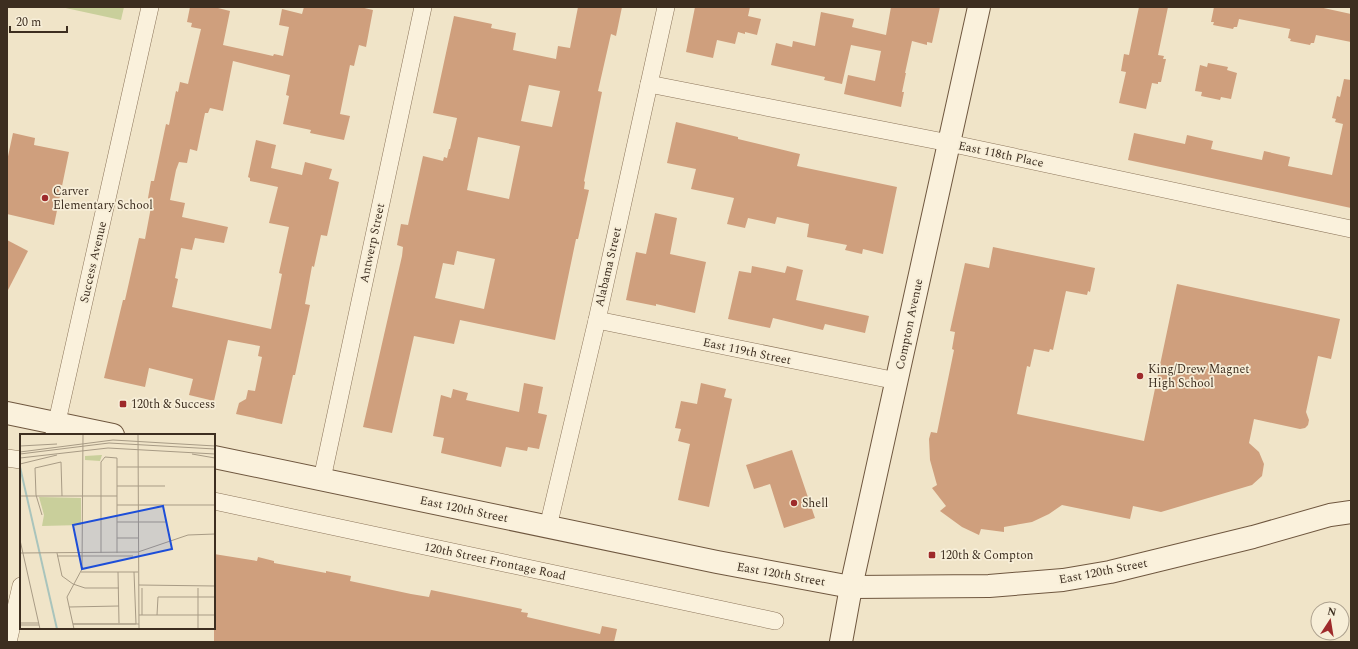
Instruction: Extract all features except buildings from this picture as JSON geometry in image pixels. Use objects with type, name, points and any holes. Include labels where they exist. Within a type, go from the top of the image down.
[{"type":"street","name":"Success Avenue","points":[[55,429],[150,7]]},
{"type":"street","name":"Antwerp Street","points":[[322,479],[423,7]]},
{"type":"street","name":"Alabama Street","points":[[548,527],[597,320],[666,7]]},
{"type":"street","name":"Compton Avenue","points":[[840,642],[979,7]]},
{"type":"street","name":"East 118th Place","points":[[649,84],[949,143],[1351,229]]},
{"type":"street","name":"East 119th Street","points":[[597,320],[897,381]]},
{"type":"street","points":[[7,413],[55,429],[103,434]]},
{"type":"street","name":"East 120th Street","points":[[215,457],[717,562],[851,587],[989,586],[1063,580],[1118,570],[1254,537],[1330,515],[1351,512]]},
{"type":"street","points":[[7,458],[20,460]]},
{"type":"street","name":"120th Street Frontage Road","points":[[215,501],[775,621]]},
{"type":"street","points":[[8,642],[20,590]]},
{"type":"green space","points":[[61,7],[124,7],[121,20]]},
{"type":"place","name":"Carver Elementary School","points":[[45,198]]},
{"type":"place","name":"King/Drew Magnet High School","points":[[1140,376]]},
{"type":"place","name":"120th & Success","points":[[123,404]]},
{"type":"place","name":"Shell","points":[[794,503]]},
{"type":"place","name":"120th & Compton","points":[[932,555]]}]
